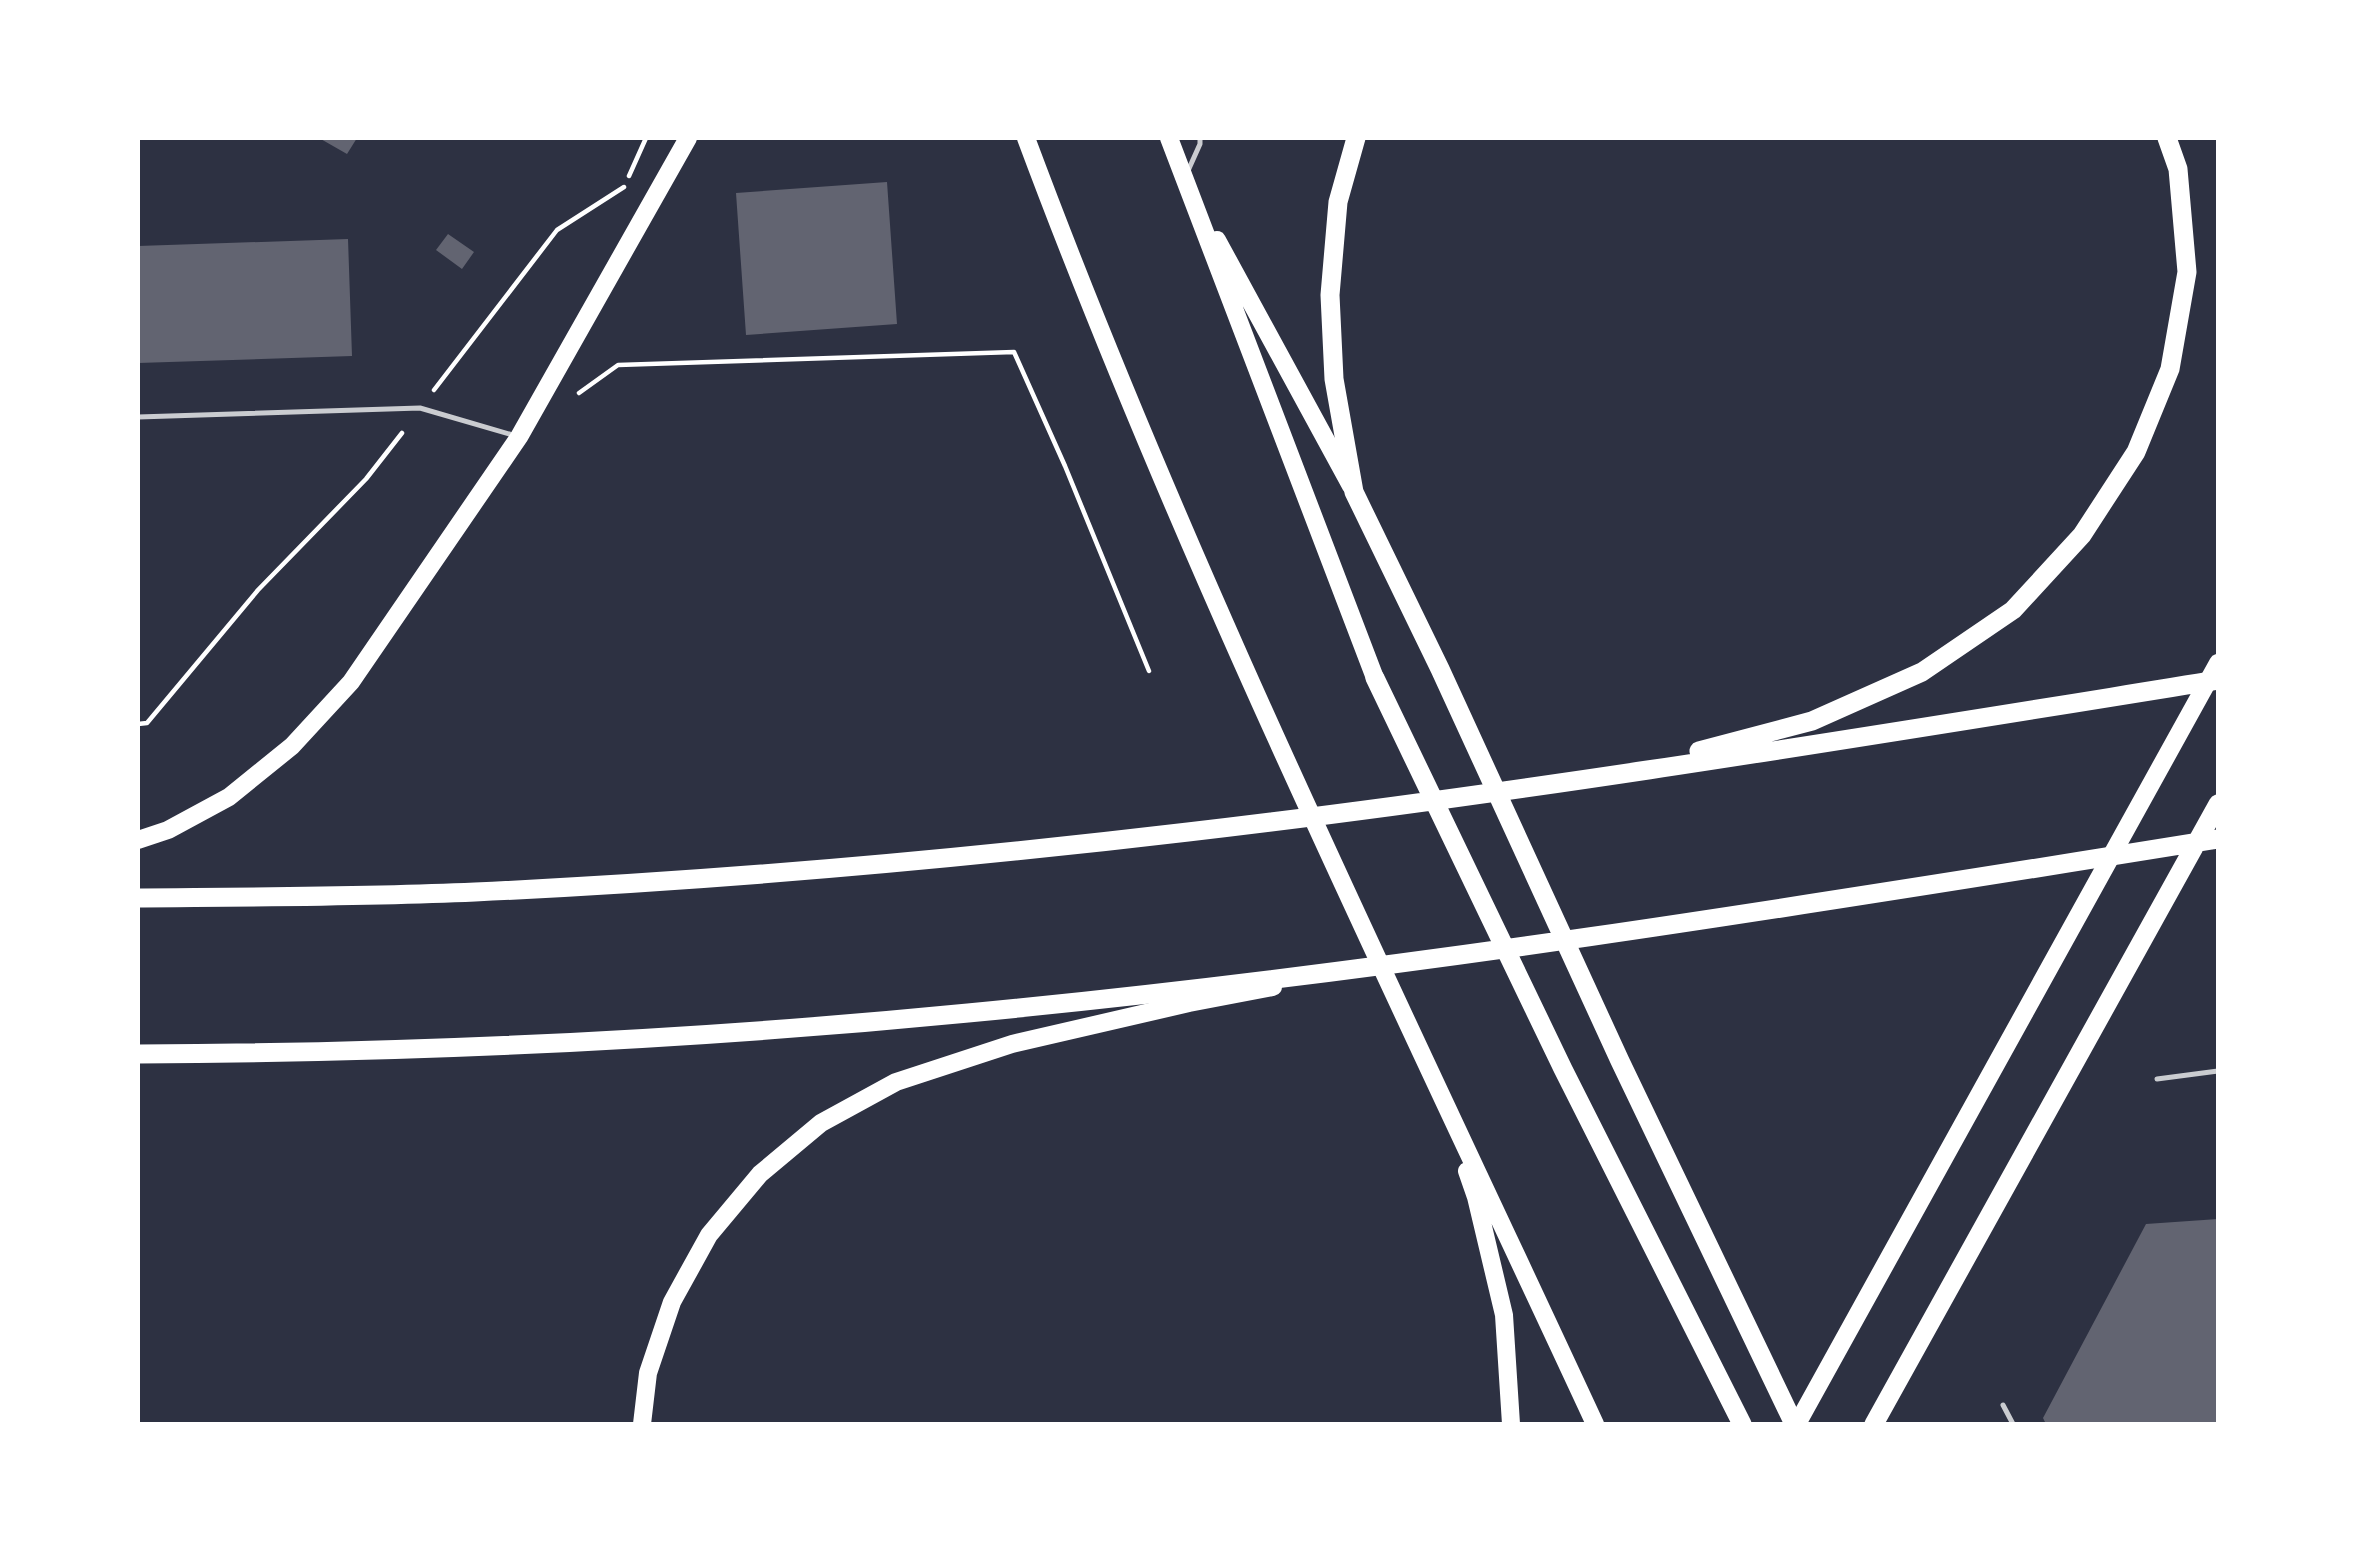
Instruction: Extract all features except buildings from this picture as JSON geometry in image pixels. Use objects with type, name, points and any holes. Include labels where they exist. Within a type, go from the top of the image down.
[{"type":"highway","points":[[1356,138],[1338,202],[1330,295],[1334,379],[1354,492],[1440,669],[1620,1061],[1796,1424]]},
{"type":"highway","points":[[1593,778],[1812,721],[1922,672],[2013,610],[2082,535],[2136,452],[2170,369],[2187,272],[2178,169],[2166,138]]},
{"type":"highway","points":[[1375,678],[1563,1069],[1742,1424]]},
{"type":"highway","points":[[138,898],[473,892],[718,877],[951,858],[1186,833],[1593,778],[2218,680]]},
{"type":"highway","points":[[1874,1424],[2218,804]]},
{"type":"highway","points":[[138,1054],[479,1048],[715,1034],[966,1014],[1409,962],[1615,933],[2218,839]]},
{"type":"main road","points":[[138,840],[168,830],[229,797],[292,746],[351,682],[519,436],[688,138]]},
{"type":"main road","points":[[1026,138],[1132,405],[1256,695],[1595,1424]]},
{"type":"main road","points":[[1169,138],[1375,678]]},
{"type":"main road","points":[[1184,179],[1354,492]]},
{"type":"main road","points":[[1796,1424],[2218,663]]},
{"type":"main road","points":[[642,1424],[649,1373],[672,1303],[709,1235],[760,1174],[821,1123],[896,1082],[1012,1044],[1189,1003],[1409,962]]},
{"type":"main road","points":[[1439,1088],[1476,1197],[1504,1315],[1511,1424]]},
{"type":"lane","points":[[1184,179],[1200,144],[1200,138]]},
{"type":"lane","points":[[138,417],[420,408],[519,436]]},
{"type":"lane","points":[[2157,1079],[2218,1071]]},
{"type":"lane","points":[[2003,1405],[2013,1424]]},
{"type":"path","points":[[138,724],[147,723],[258,590],[366,479],[556,229],[624,188],[646,138]]},
{"type":"path","points":[[574,397],[618,365],[1014,352],[1065,466],[1149,671]]}]
